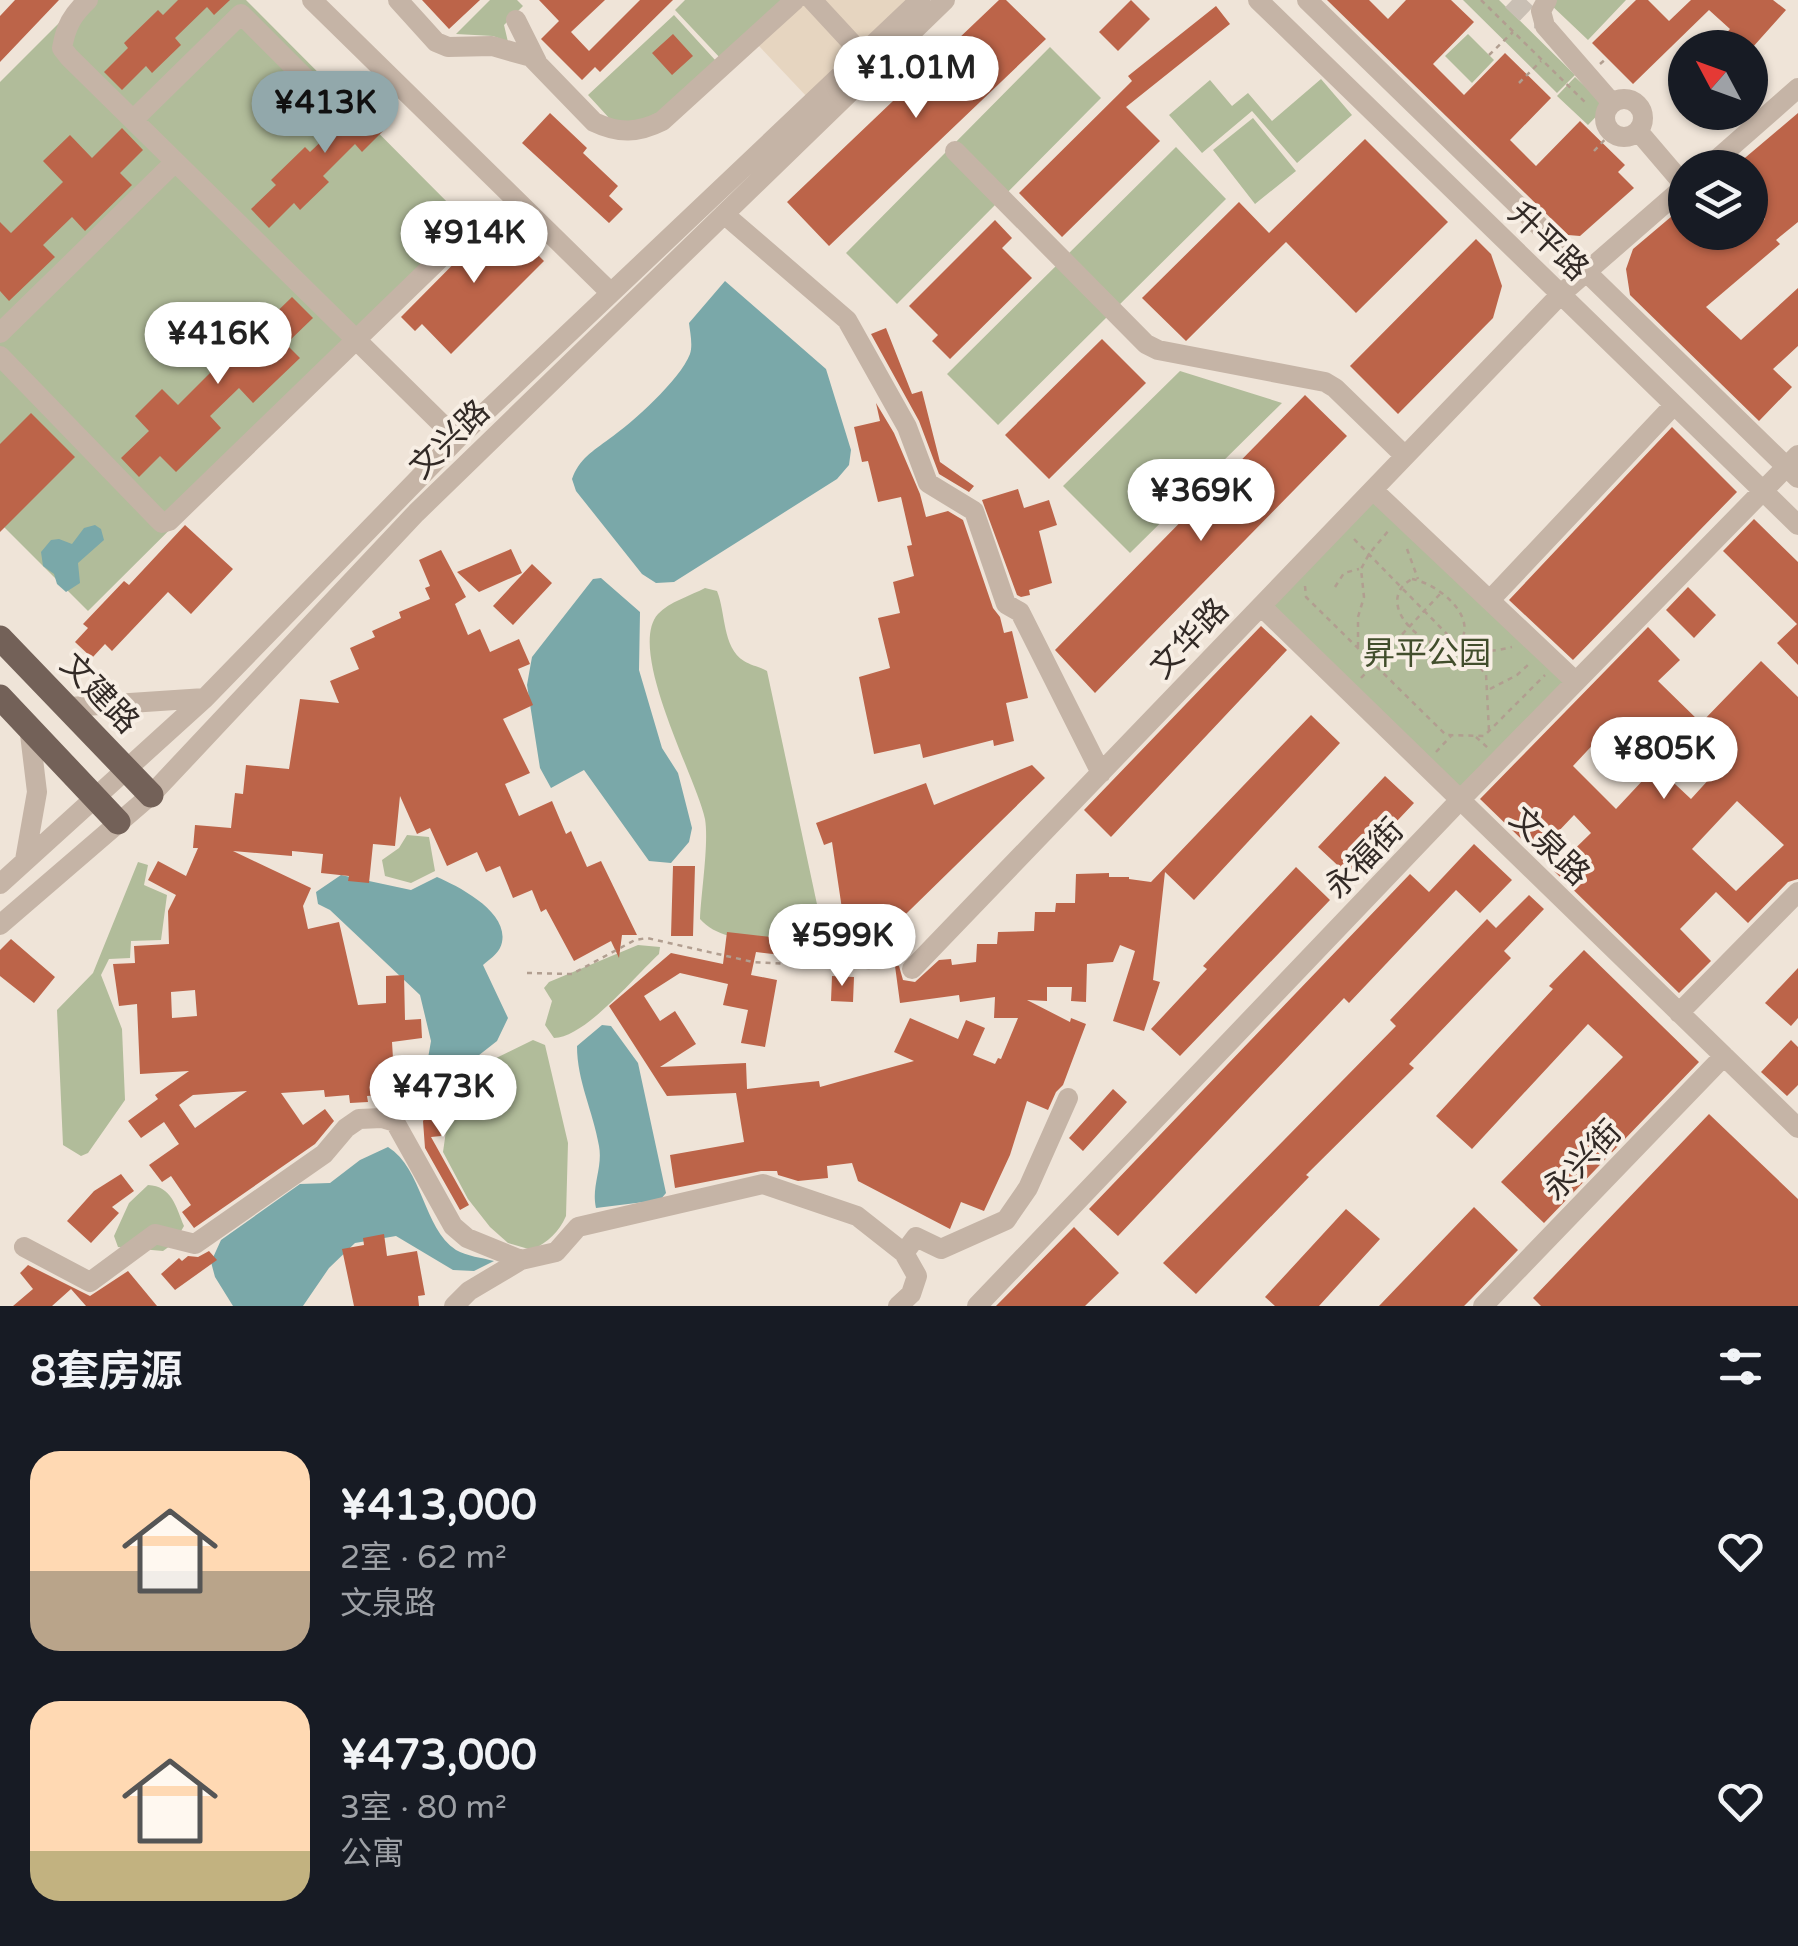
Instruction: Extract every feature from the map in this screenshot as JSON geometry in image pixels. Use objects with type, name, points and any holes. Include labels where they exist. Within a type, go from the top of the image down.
[{"type":"main road","name":"文建路","points":[[0,638],[150,795]]},
{"type":"main road","points":[[0,698],[118,822]]},
{"type":"street","points":[[88,0],[71,17],[62,48],[457,439]]},
{"type":"street","points":[[312,0],[610,293]]},
{"type":"street","points":[[398,0],[436,42],[448,48],[492,46],[537,62]]},
{"type":"street","points":[[516,20],[537,62],[594,122],[636,133],[662,121],[795,0]]},
{"type":"street","points":[[812,0],[862,54]]},
{"type":"street","name":"文兴路","points":[[0,926],[150,795],[416,513],[724,214],[741,184],[862,54],[920,0]]},
{"type":"street","name":"文兴路","points":[[0,884],[204,698],[457,439],[610,293],[741,184],[945,0]]},
{"type":"street","name":"升平路","points":[[1258,0],[1798,525]]},
{"type":"street","name":"升平路","points":[[1307,0],[1586,272],[1794,466]]},
{"type":"street","points":[[1547,0],[1541,11],[1545,26],[1610,117],[1626,137],[1638,130],[1644,119],[1637,103],[1626,98],[1610,117]]},
{"type":"street","points":[[133,120],[241,14],[340,113]]},
{"type":"street","points":[[1727,150],[1798,88]]},
{"type":"street","points":[[1638,130],[1668,166]]},
{"type":"street","points":[[955,151],[1146,344],[1158,350],[1324,382],[1405,456]]},
{"type":"street","points":[[0,333],[176,162]]},
{"type":"street","name":"文华路","points":[[908,961],[1100,772],[1560,294],[1668,201]]},
{"type":"street","points":[[724,214],[847,320],[907,428],[928,483],[974,511],[1006,604],[1020,612],[1100,772]]},
{"type":"street","points":[[0,356],[162,522],[176,516],[458,241]]},
{"type":"street","points":[[1490,600],[1674,405]]},
{"type":"street","name":"永福街","points":[[978,1306],[1460,800],[1762,490],[1794,466]]},
{"type":"street","points":[[1373,490],[1545,657],[1576,681]]},
{"type":"street","name":"文泉路","points":[[1261,606],[1798,1128]]},
{"type":"street","points":[[70,707],[204,698]]},
{"type":"street","points":[[25,860],[37,792],[29,726]]},
{"type":"street","points":[[1679,1012],[1798,892]]},
{"type":"street","name":"永兴街","points":[[1483,1306],[1724,1056]]},
{"type":"street","points":[[904,1253],[916,1237],[941,1250],[1006,1220],[1028,1188],[1068,1098]]},
{"type":"street","points":[[24,1247],[90,1282],[155,1234],[195,1244],[324,1154],[346,1128],[360,1119],[382,1118],[395,1122],[453,1226],[467,1238],[522,1260]]},
{"type":"street","points":[[454,1306],[468,1291],[522,1260],[556,1252],[578,1227],[763,1184],[858,1216],[904,1253],[918,1276],[911,1294],[898,1306]]},
{"type":"path","points":[[1481,0],[1594,110],[1610,117],[1594,150]]},
{"type":"path","points":[[1489,55],[1513,32]]},
{"type":"path","points":[[1519,83],[1542,60]]},
{"type":"path","points":[[1358,648],[1358,617],[1364,597],[1361,569],[1368,554],[1401,516]]},
{"type":"path","points":[[1344,543],[1351,536],[1457,646],[1477,661],[1486,674],[1489,731]]},
{"type":"path","points":[[1407,549],[1418,580]]},
{"type":"path","points":[[1335,587],[1344,572],[1361,569]]},
{"type":"path","points":[[1308,579],[1306,598],[1446,735],[1484,736],[1545,657]]},
{"type":"path","points":[[1412,579],[1418,580],[1442,592],[1467,627],[1457,646],[1430,643],[1410,626],[1395,602],[1401,588],[1412,579]]},
{"type":"path","points":[[1374,664],[1442,592]]},
{"type":"path","points":[[1462,641],[1470,648],[1490,652],[1522,646],[1545,657]]},
{"type":"path","points":[[1488,689],[1545,657]]},
{"type":"path","points":[[1424,764],[1452,735]]},
{"type":"path","points":[[527,972],[572,974],[634,940],[647,938],[753,962],[869,968],[900,959],[908,961]]},
{"type":"green space","points":[[82,0],[246,0],[473,228],[88,611],[0,523],[0,82]]},
{"type":"green space","points":[[490,0],[517,0],[523,6],[504,25],[508,42],[493,36],[456,34]]},
{"type":"green space","points":[[685,0],[785,0],[722,60],[675,10]]},
{"type":"green space","points":[[1463,0],[1499,0],[1575,75],[1557,93]]},
{"type":"green space","points":[[1626,0],[1588,40],[1549,3]]},
{"type":"green space","points":[[674,15],[716,61],[651,121],[630,123],[610,119],[588,95]]},
{"type":"green space","points":[[1468,34],[1494,60],[1472,83],[1445,56]]},
{"type":"green space","points":[[1050,47],[1101,98],[897,304],[846,253]]},
{"type":"green space","points":[[1575,77],[1606,106],[1588,125],[1557,96]]},
{"type":"green space","points":[[1321,79],[1352,115],[1297,163],[1252,111],[1202,153],[1169,115],[1210,80],[1232,106],[1248,93],[1272,121]]},
{"type":"green space","points":[[1253,118],[1296,171],[1255,204],[1213,150]]},
{"type":"green space","points":[[1176,147],[1226,199],[998,425],[947,374]]},
{"type":"green space","points":[[1180,371],[1282,403],[1130,553],[1063,486]]},
{"type":"green space","name":"昇平公园","points":[[1373,490],[1575,681],[1460,800],[1261,606]]},
{"type":"green space","points":[[705,588],[717,591],[728,638],[737,655],[767,671],[818,909],[810,934],[796,942],[732,936],[700,919],[705,819],[656,684],[650,631],[663,610]]},
{"type":"green space","points":[[407,835],[429,837],[435,871],[411,883],[385,876],[382,860],[399,848]]},
{"type":"green space","points":[[138,862],[148,865],[144,885],[167,895],[161,940],[131,941],[130,958],[109,959],[101,975],[122,1029],[125,1100],[88,1153],[81,1156],[63,1145],[57,1010],[93,973]]},
{"type":"green space","points":[[638,945],[660,947],[659,954],[595,1017],[581,1028],[554,1038],[545,1025],[552,1001],[544,988],[549,982]]},
{"type":"green space","points":[[533,1040],[545,1045],[568,1143],[566,1216],[552,1236],[532,1250],[508,1243],[490,1227],[468,1199],[443,1152],[446,1131],[488,1062]]},
{"type":"green space","points":[[148,1185],[168,1193],[184,1226],[174,1243],[163,1251],[118,1247],[114,1236],[129,1203]]},
{"type":"shaded area","points":[[806,0],[911,0],[808,98],[758,45]]},
{"type":"water","points":[[725,281],[826,369],[851,450],[849,465],[837,479],[674,582],[656,583],[642,574],[576,491],[572,479],[587,456],[642,412],[676,376],[691,350],[689,323]]},
{"type":"water","points":[[95,525],[101,529],[104,540],[78,563],[80,583],[66,592],[43,566],[41,552],[51,540],[72,544],[84,528]]},
{"type":"water","points":[[601,578],[640,612],[639,670],[662,748],[678,773],[692,828],[689,842],[671,863],[649,861],[584,770],[551,788],[540,768],[527,685],[532,657],[593,579]]},
{"type":"water","points":[[341,875],[411,890],[437,877],[483,904],[500,924],[500,948],[483,965],[508,1018],[497,1041],[446,1081],[436,1077],[427,1064],[431,1041],[420,995],[330,910],[318,904],[316,892]]},
{"type":"water","points":[[602,1025],[611,1026],[638,1063],[666,1193],[660,1200],[596,1208],[599,1146],[577,1046]]},
{"type":"water","points":[[388,1147],[409,1169],[445,1240],[460,1252],[494,1261],[474,1271],[453,1270],[396,1236],[355,1243],[329,1268],[303,1306],[233,1306],[215,1277],[211,1262],[221,1240],[300,1184],[330,1183],[360,1160]]},
{"type":"building","points":[[15,0],[59,0],[0,62],[0,16]]},
{"type":"building","points":[[178,0],[230,0],[214,15],[207,7],[175,38],[181,45],[152,73],[146,66],[122,90],[104,72],[128,48],[124,43],[158,10],[163,15]]},
{"type":"building","points":[[422,0],[480,0],[449,29]]},
{"type":"building","points":[[539,0],[605,0],[571,32],[589,51],[640,0],[673,0],[600,72],[595,67],[582,80],[541,39],[559,21]]},
{"type":"building","points":[[999,0],[1006,0],[1046,39],[829,246],[787,202]]},
{"type":"building","points":[[1131,0],[1150,19],[1118,51],[1099,32]]},
{"type":"building","points":[[1327,0],[1369,0],[1388,19],[1406,0],[1451,0],[1474,22],[1433,64],[1464,95],[1505,53],[1551,98],[1510,140],[1536,166],[1580,121],[1625,165],[1618,172],[1634,188],[1580,236],[1568,235]]},
{"type":"building","points":[[1636,0],[1648,0],[1669,21],[1691,0],[1773,0],[1786,10],[1768,30],[1729,30],[1709,10],[1688,30],[1668,30],[1668,50],[1633,84],[1592,43]]},
{"type":"building","points":[[1216,6],[1230,24],[1126,107],[1160,141],[1062,237],[1019,193],[1132,81],[1128,76]]},
{"type":"building","points":[[673,34],[693,56],[672,75],[652,53]]},
{"type":"building","points":[[379,85],[397,103],[383,117],[390,124],[362,152],[355,144],[323,176],[329,182],[300,210],[294,203],[269,228],[251,209],[276,185],[271,180],[305,147],[310,152],[329,134],[324,129],[330,123],[349,123],[353,116],[350,104],[369,86],[373,91]]},
{"type":"building","points":[[550,113],[587,148],[583,153],[618,186],[609,196],[623,209],[609,223],[522,143]]},
{"type":"building","points":[[1798,113],[1798,222],[1776,240],[1780,244],[1706,307],[1741,340],[1798,288],[1798,346],[1773,369],[1792,387],[1759,421],[1630,295],[1626,269],[1633,249],[1668,219],[1668,250],[1768,250],[1768,150],[1754,150]]},
{"type":"building","points":[[122,128],[143,150],[120,173],[132,185],[85,231],[72,217],[43,245],[55,257],[9,301],[0,291],[0,222],[11,233],[63,182],[43,161],[70,135],[92,158]]},
{"type":"building","points":[[1365,139],[1448,222],[1356,313],[1286,242],[1186,341],[1142,298],[1239,202],[1269,233]]},
{"type":"building","points":[[500,217],[544,261],[451,354],[422,324],[415,331],[401,317]]},
{"type":"building","points":[[995,220],[1012,238],[1002,248],[1032,278],[950,359],[932,341],[938,335],[909,306]]},
{"type":"building","points":[[1476,239],[1491,254],[1502,286],[1493,318],[1398,414],[1350,366]]},
{"type":"building","points":[[292,297],[313,318],[286,344],[300,358],[253,403],[239,388],[210,416],[221,428],[176,472],[160,456],[139,477],[121,458],[149,431],[135,416],[162,389],[178,405],[230,353],[210,332],[237,307],[259,329]]},
{"type":"building","points":[[886,328],[912,394],[922,391],[940,462],[974,486],[969,492],[939,474],[919,421],[871,334]]},
{"type":"building","points":[[1102,339],[1146,383],[1049,479],[1005,435]]},
{"type":"building","points":[[1305,395],[1347,436],[1095,693],[1055,650]]},
{"type":"building","points":[[876,403],[894,433],[926,517],[948,511],[963,520],[1004,633],[1012,631],[1028,698],[1006,703],[1014,741],[994,746],[993,740],[923,758],[920,744],[874,754],[859,677],[890,668],[878,618],[900,613],[893,582],[914,576],[907,546],[912,545],[901,497],[878,502],[868,461],[862,462],[854,427],[880,421]]},
{"type":"building","points":[[31,413],[75,457],[0,532],[0,444]]},
{"type":"building","points":[[1672,427],[1737,492],[1573,660],[1509,600]]},
{"type":"building","points":[[1018,489],[1024,508],[1049,500],[1057,525],[1039,531],[1052,583],[1029,590],[1030,595],[1021,597],[982,500]]},
{"type":"building","points":[[1754,519],[1798,562],[1798,665],[1777,643],[1797,624],[1723,551]]},
{"type":"building","points":[[185,525],[233,569],[191,614],[168,592],[112,651],[105,644],[92,658],[75,642],[88,628],[83,624],[124,581],[129,585]]},
{"type":"building","points":[[511,549],[522,573],[479,592],[457,572]]},
{"type":"building","points":[[441,550],[466,597],[455,604],[468,635],[480,629],[490,652],[519,639],[530,664],[518,669],[533,705],[503,719],[530,773],[505,784],[519,816],[552,801],[566,834],[571,831],[587,867],[601,861],[637,935],[622,935],[619,958],[611,941],[574,961],[546,909],[541,912],[532,890],[513,898],[500,866],[486,872],[477,852],[447,866],[430,828],[417,834],[400,796],[395,846],[373,844],[369,883],[321,873],[323,854],[292,851],[292,856],[233,851],[311,888],[303,906],[308,929],[339,922],[358,1005],[386,1003],[386,976],[404,975],[405,1020],[421,1019],[422,1038],[392,1042],[394,1075],[405,1074],[406,1093],[367,1096],[368,1102],[350,1103],[349,1095],[325,1097],[324,1090],[281,1093],[303,1125],[325,1109],[334,1121],[315,1144],[194,1228],[182,1212],[191,1205],[171,1176],[162,1182],[149,1165],[179,1144],[164,1122],[141,1138],[128,1121],[189,1071],[140,1074],[137,1004],[119,1006],[113,964],[135,963],[134,946],[169,944],[168,911],[176,895],[148,880],[158,861],[186,876],[198,848],[193,848],[195,825],[231,828],[235,793],[243,794],[246,765],[289,769],[300,699],[339,703],[330,681],[359,669],[350,648],[375,637],[372,631],[401,618],[399,612],[430,599],[425,588],[430,586],[419,560]],"holes":[[[195,990],[197,1016],[172,1018],[171,992]],[[247,1091],[195,1128],[179,1105],[193,1095]]]},
{"type":"building","points":[[532,564],[552,583],[513,625],[493,606]]},
{"type":"building","points":[[1688,587],[1716,615],[1694,638],[1666,610]]},
{"type":"building","points":[[1261,626],[1287,650],[1111,837],[1084,810]]},
{"type":"building","points":[[1648,627],[1680,660],[1658,681],[1701,723],[1761,661],[1798,697],[1798,879],[1788,882],[1748,923],[1716,892],[1680,929],[1711,961],[1679,993],[1553,870],[1591,833],[1574,815],[1537,854],[1480,799]],"holes":[[[1666,734],[1711,777],[1691,799],[1645,756]],[[1600,737],[1644,779],[1616,809],[1573,766]],[[1737,801],[1784,845],[1736,891],[1692,849]]]},
{"type":"building","points":[[1311,715],[1340,743],[1194,900],[1165,872],[1153,980],[1160,982],[1144,1031],[1113,1021],[1135,951],[1120,945],[1113,962],[1087,964],[1086,1002],[1071,1001],[1072,987],[1047,987],[1047,1001],[1027,1000],[1070,1022],[1071,1018],[1086,1024],[1063,1085],[1048,1110],[1027,1101],[1010,1155],[984,1211],[961,1202],[950,1229],[858,1181],[852,1163],[827,1166],[828,1178],[798,1181],[778,1175],[777,1171],[761,1171],[675,1188],[670,1155],[744,1142],[736,1093],[667,1096],[609,1006],[671,953],[723,964],[727,932],[825,943],[823,960],[756,952],[751,975],[777,980],[765,1047],[741,1043],[748,1010],[723,1005],[728,984],[680,973],[644,996],[660,1021],[675,1011],[696,1044],[660,1067],[746,1063],[747,1089],[819,1081],[820,1087],[914,1061],[894,1052],[910,1018],[958,1039],[966,1020],[985,1028],[973,1055],[995,1064],[1001,1059],[1018,1018],[994,1018],[995,997],[960,1002],[959,995],[900,1003],[895,966],[899,966],[903,980],[915,982],[939,960],[951,959],[952,965],[976,962],[977,944],[997,944],[998,932],[1034,931],[1035,912],[1055,912],[1056,903],[1075,903],[1076,874],[1109,873],[1109,877],[1151,882]]},
{"type":"building","points":[[1032,765],[1045,778],[867,952],[848,949],[832,842],[824,845],[816,823],[926,783],[934,805]]},
{"type":"building","points":[[1385,776],[1414,803],[1347,874],[1318,847]]},
{"type":"building","points":[[1474,844],[1512,880],[1480,913],[1456,890],[1349,1003],[1344,998],[1118,1236],[1089,1209],[1410,874],[1429,892]]},
{"type":"building","points":[[673,866],[695,866],[693,936],[671,936]]},
{"type":"building","points":[[1296,867],[1330,900],[1180,1056],[1151,1029],[1207,969],[1203,966]]},
{"type":"building","points":[[1529,895],[1544,909],[1504,951],[1511,958],[1409,1064],[1414,1068],[1306,1175],[1309,1177],[1196,1294],[1163,1263],[1396,1026],[1390,1020],[1487,919],[1496,928]]},
{"type":"building","points":[[11,939],[55,977],[34,1003],[0,976],[0,950]]},
{"type":"building","points":[[1584,950],[1699,1062],[1544,1223],[1501,1182],[1623,1057],[1588,1024],[1472,1149],[1436,1116]]},
{"type":"building","points":[[1798,968],[1798,1018],[1791,1026],[1765,1003]]},
{"type":"building","points":[[832,976],[854,977],[853,1002],[831,1001]]},
{"type":"building","points":[[1791,1040],[1798,1047],[1798,1085],[1787,1096],[1761,1072]]},
{"type":"building","points":[[447,1086],[463,1097],[440,1129],[441,1136],[431,1137],[469,1205],[460,1210],[425,1148],[423,1121]]},
{"type":"building","points":[[1113,1089],[1127,1102],[1083,1151],[1069,1138]]},
{"type":"building","points":[[1709,1114],[1798,1199],[1798,1306],[1541,1306],[1533,1298]]},
{"type":"building","points":[[121,1174],[134,1191],[112,1207],[119,1213],[91,1243],[67,1221],[94,1191]]},
{"type":"building","points":[[1474,1207],[1518,1250],[1473,1297],[1464,1306],[1379,1306]]},
{"type":"building","points":[[1346,1209],[1380,1239],[1319,1306],[1275,1306],[1265,1297]]},
{"type":"building","points":[[1074,1227],[1119,1273],[1085,1306],[996,1306]]},
{"type":"building","points":[[384,1234],[387,1256],[417,1251],[425,1295],[418,1296],[419,1306],[354,1306],[342,1249],[364,1245],[363,1238]]},
{"type":"building","points":[[209,1251],[217,1260],[175,1290],[161,1274],[179,1258],[182,1261]]},
{"type":"building","points":[[28,1265],[90,1296],[128,1271],[157,1306],[86,1306],[71,1289],[52,1306],[13,1306],[33,1289],[20,1273]]},
{"type":"tunnel","points":[[1512,0],[1531,18],[1542,19]]}]
